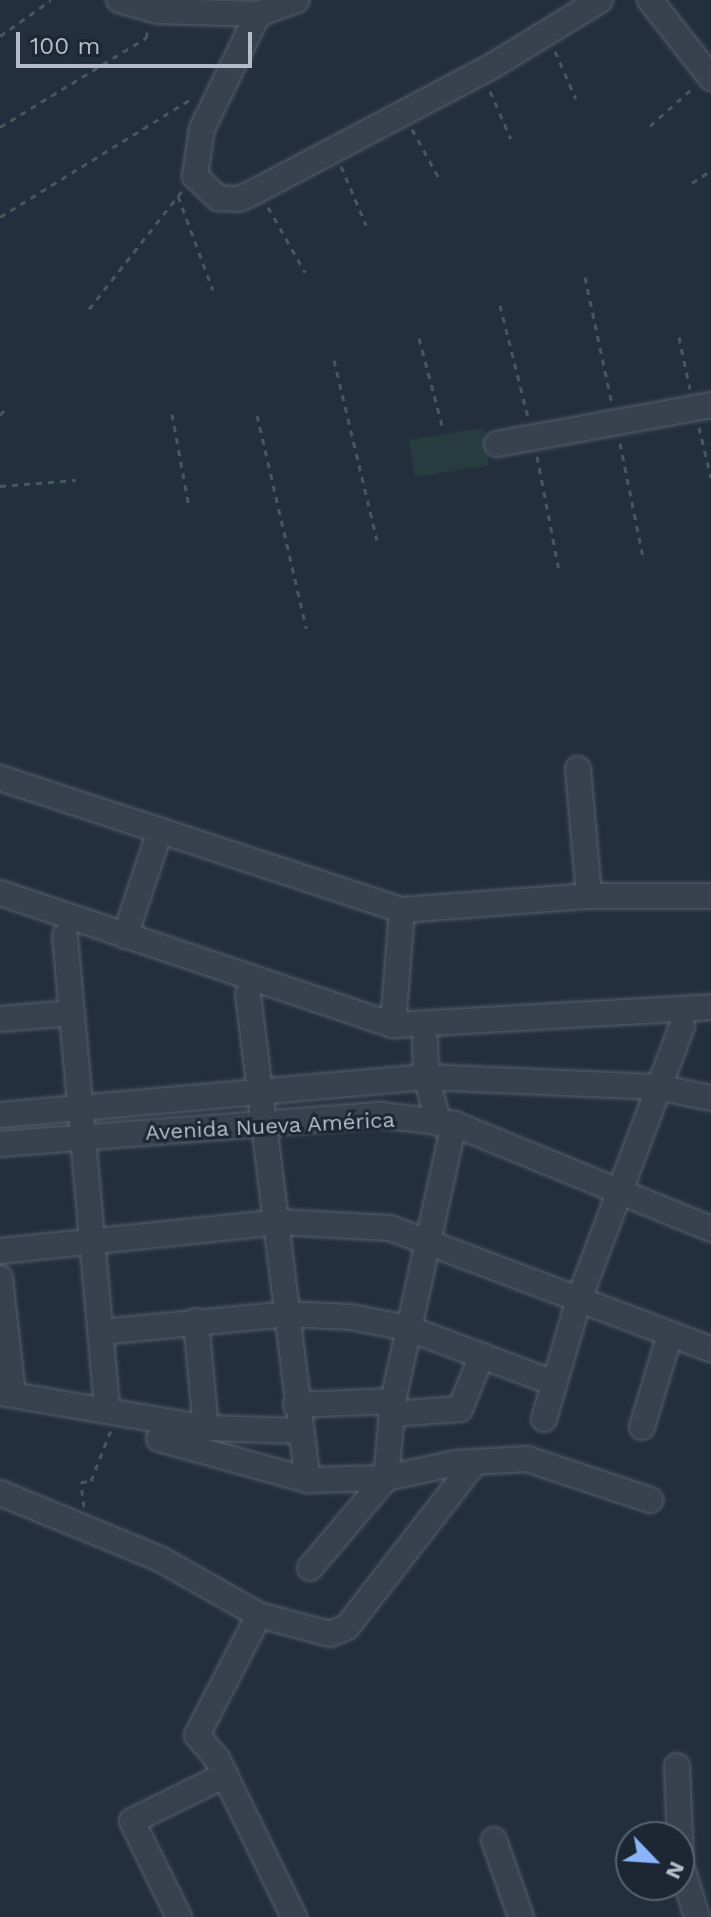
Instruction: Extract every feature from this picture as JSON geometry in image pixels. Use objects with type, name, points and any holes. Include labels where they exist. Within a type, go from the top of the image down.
[{"type":"street","points":[[119,0],[158,11],[258,14],[297,0]]},
{"type":"street","points":[[258,14],[219,87],[202,129],[195,176],[218,198],[239,199],[258,190],[481,72],[600,0]]},
{"type":"street","points":[[650,0],[709,76]]},
{"type":"street","points":[[497,444],[711,405]]},
{"type":"street","points":[[578,769],[589,896]]},
{"type":"street","points":[[0,778],[402,910],[589,896],[711,896]]},
{"type":"street","points":[[125,936],[160,831]]},
{"type":"street","points":[[0,893],[393,1025],[711,1007]]},
{"type":"street","points":[[393,1025],[402,910]]},
{"type":"street","points":[[65,936],[101,1332],[113,1411]]},
{"type":"street","points":[[248,994],[267,1124],[296,1405],[308,1480]]},
{"type":"street","points":[[0,1019],[72,1013]]},
{"type":"street","points":[[544,1419],[579,1299],[617,1191],[682,1026]]},
{"type":"street","points":[[310,1568],[386,1478],[392,1408],[427,1238],[437,1123],[426,1077],[425,1041]]},
{"type":"street","points":[[0,1115],[426,1077],[657,1087],[711,1098]]},
{"type":"street","points":[[369,1081],[437,1123]]},
{"type":"street","name":"Avenida Nueva América","points":[[0,1144],[381,1115],[437,1123],[711,1229]]},
{"type":"street","points":[[0,1251],[279,1222],[376,1227],[427,1238],[711,1349]]},
{"type":"street","points":[[0,1278],[6,1393],[206,1428],[300,1431]]},
{"type":"street","points":[[101,1332],[287,1314],[407,1328],[554,1383]]},
{"type":"street","points":[[196,1321],[206,1428]]},
{"type":"street","points":[[642,1427],[670,1334]]},
{"type":"street","points":[[296,1405],[460,1409],[482,1355]]},
{"type":"street","points":[[159,1439],[308,1480],[386,1478],[475,1462],[546,1463],[650,1500]]},
{"type":"street","points":[[0,1493],[84,1523],[259,1615],[315,1633],[347,1627],[475,1462]]},
{"type":"street","points":[[259,1615],[199,1725],[200,1744],[225,1775],[294,1917]]},
{"type":"street","points":[[677,1766],[681,1865],[697,1917]]},
{"type":"street","points":[[179,1917],[132,1821],[225,1775]]},
{"type":"street","points":[[494,1840],[521,1917]]},
{"type":"path","points":[[0,36],[51,0]]},
{"type":"path","points":[[0,127],[146,38],[158,11]]},
{"type":"path","points":[[547,31],[576,99]]},
{"type":"path","points":[[481,72],[511,139]]},
{"type":"path","points":[[650,126],[709,76]]},
{"type":"path","points":[[0,217],[219,87]]},
{"type":"path","points":[[402,112],[441,182]]},
{"type":"path","points":[[333,148],[366,225]]},
{"type":"path","points":[[692,183],[711,170]]},
{"type":"path","points":[[89,309],[195,176]]},
{"type":"path","points":[[258,190],[305,272]]},
{"type":"path","points":[[178,196],[213,290]]},
{"type":"path","points":[[419,338],[443,429]]},
{"type":"path","points":[[334,360],[377,540]]},
{"type":"path","points":[[0,415],[5,409]]},
{"type":"path","points":[[172,414],[189,507]]},
{"type":"path","points":[[257,415],[306,628]]},
{"type":"path","points":[[0,486],[76,480]]},
{"type":"path","points":[[84,1523],[81,1482],[91,1481],[113,1411]]},
{"type":"green space","points":[[483,428],[489,466],[415,477],[409,440]]}]
